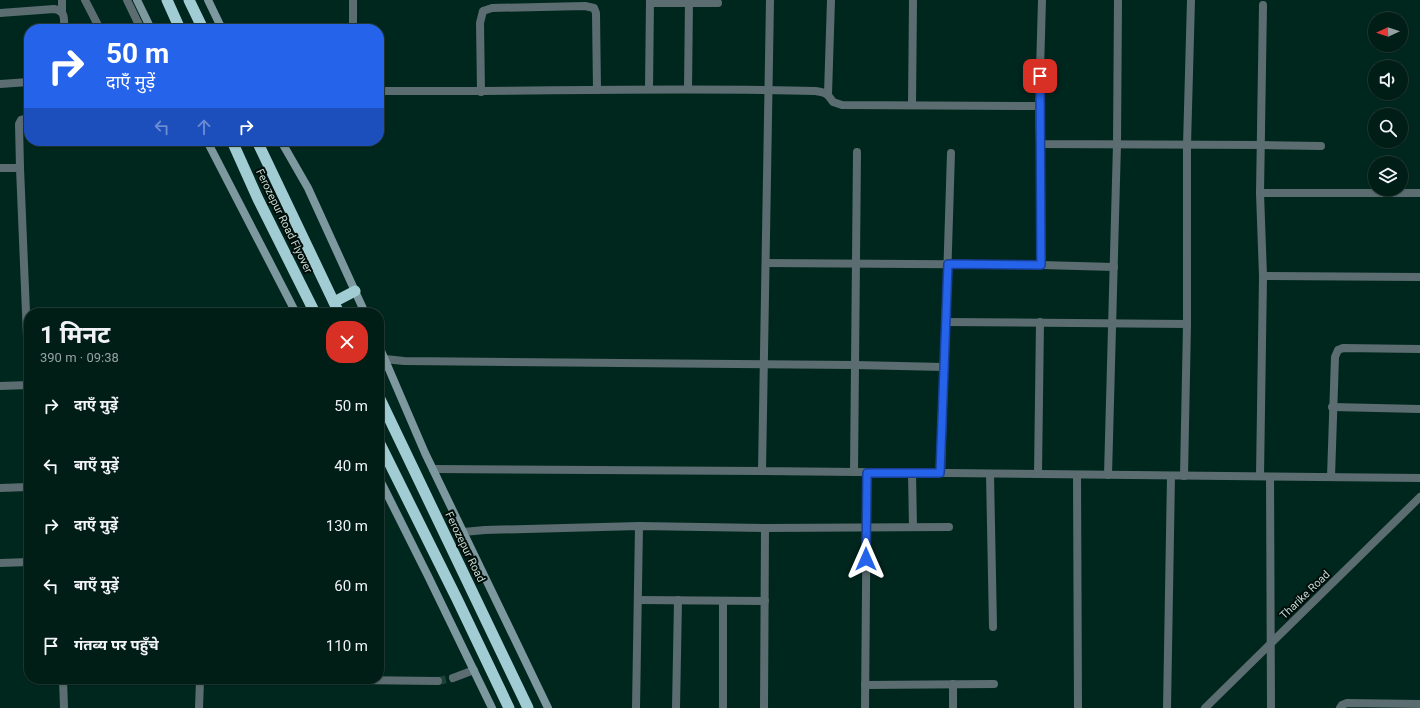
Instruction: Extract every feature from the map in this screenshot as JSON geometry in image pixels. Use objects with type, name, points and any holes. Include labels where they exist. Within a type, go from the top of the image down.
[{"type":"highway","points":[[167,0],[178,24]]},
{"type":"highway","points":[[189,0],[201,24]]},
{"type":"highway","name":"Ferozepur Road Flyover","points":[[234,146],[258,199],[312,308]]},
{"type":"highway","name":"Ferozepur Road Flyover","points":[[258,146],[334,302]]},
{"type":"highway","points":[[337,308],[334,302],[355,291]]},
{"type":"highway","name":"Ferozepur Road","points":[[384,407],[528,708]]},
{"type":"highway","points":[[384,452],[509,708]]},
{"type":"main road","points":[[137,0],[149,24]]},
{"type":"main road","points":[[210,1],[220,24]]},
{"type":"main road","points":[[210,146],[293,308]]},
{"type":"main road","points":[[284,146],[308,188],[363,308]]},
{"type":"main road","points":[[385,360],[433,469],[548,708]]},
{"type":"main road","points":[[384,488],[492,708]]},
{"type":"street","points":[[62,0],[64,24]]},
{"type":"street","points":[[85,0],[97,24]]},
{"type":"street","points":[[127,0],[139,24]]},
{"type":"street","points":[[353,0],[353,24]]},
{"type":"street","points":[[762,471],[770,0]]},
{"type":"street","points":[[828,94],[830,0]]},
{"type":"street","points":[[912,105],[913,0]]},
{"type":"street","points":[[1041,265],[1039,106],[1042,0]]},
{"type":"street","points":[[1108,475],[1117,144],[1118,0]]},
{"type":"street","points":[[1184,476],[1187,324],[1187,145],[1191,0]]},
{"type":"street","points":[[649,89],[650,2],[718,3]]},
{"type":"street","points":[[688,89],[689,2]]},
{"type":"street","points":[[481,92],[480,23],[483,12],[492,8],[585,3],[594,8],[596,13],[597,90]]},
{"type":"street","points":[[1260,476],[1263,276],[1260,192],[1263,5]]},
{"type":"street","points":[[0,13],[54,9],[62,12]]},
{"type":"street","points":[[0,84],[24,82]]},
{"type":"street","points":[[384,90],[481,92],[649,89],[769,89],[822,91],[828,94],[833,102],[837,104],[1039,106]]},
{"type":"street","points":[[24,119],[21,120],[19,124],[26,308]]},
{"type":"street","points":[[1040,144],[1261,144],[1321,146]]},
{"type":"street","points":[[854,472],[857,152]]},
{"type":"street","points":[[940,473],[951,153]]},
{"type":"street","points":[[0,168],[20,168]]},
{"type":"street","points":[[1260,192],[1420,193]]},
{"type":"street","points":[[766,263],[1114,267]]},
{"type":"street","points":[[1263,276],[1420,277]]},
{"type":"street","points":[[946,322],[1112,322],[1187,324]]},
{"type":"street","points":[[1038,474],[1040,322]]},
{"type":"street","points":[[1330,477],[1335,356],[1338,350],[1343,348],[1420,349]]},
{"type":"street","points":[[385,360],[944,367]]},
{"type":"street","points":[[0,386],[24,385]]},
{"type":"street","points":[[1332,407],[1420,409]]},
{"type":"street","points":[[433,469],[1420,478]]},
{"type":"street","points":[[865,708],[867,473]]},
{"type":"street","points":[[912,473],[913,527]]},
{"type":"street","points":[[990,474],[993,627]]},
{"type":"street","points":[[1078,475],[1078,708]]},
{"type":"street","points":[[1167,708],[1171,476]]},
{"type":"street","points":[[1270,477],[1271,708]]},
{"type":"street","points":[[0,488],[24,487]]},
{"type":"street","name":"Tharike Road","points":[[1205,708],[1420,497]]},
{"type":"street","points":[[636,708],[639,526]]},
{"type":"street","points":[[463,532],[485,530],[639,526],[766,528],[949,527]]},
{"type":"street","points":[[764,708],[766,528]]},
{"type":"street","points":[[0,562],[24,562]]},
{"type":"street","points":[[638,600],[765,601]]},
{"type":"street","points":[[676,708],[678,600]]},
{"type":"street","points":[[723,601],[723,708]]},
{"type":"street","points":[[453,678],[474,670]]},
{"type":"street","points":[[384,680],[438,681]]},
{"type":"street","points":[[63,684],[64,708]]},
{"type":"street","points":[[199,684],[199,708]]},
{"type":"street","points":[[953,684],[953,708]]},
{"type":"street","points":[[865,685],[994,684]]},
{"type":"street","points":[[1340,708],[1342,705],[1347,703],[1420,704]]},
{"type":"tunnel","points":[[438,681],[453,678]]},
{"type":"route","points":[[866,559],[867,473],[940,473],[948,264],[1041,265],[1040,76]]}]
